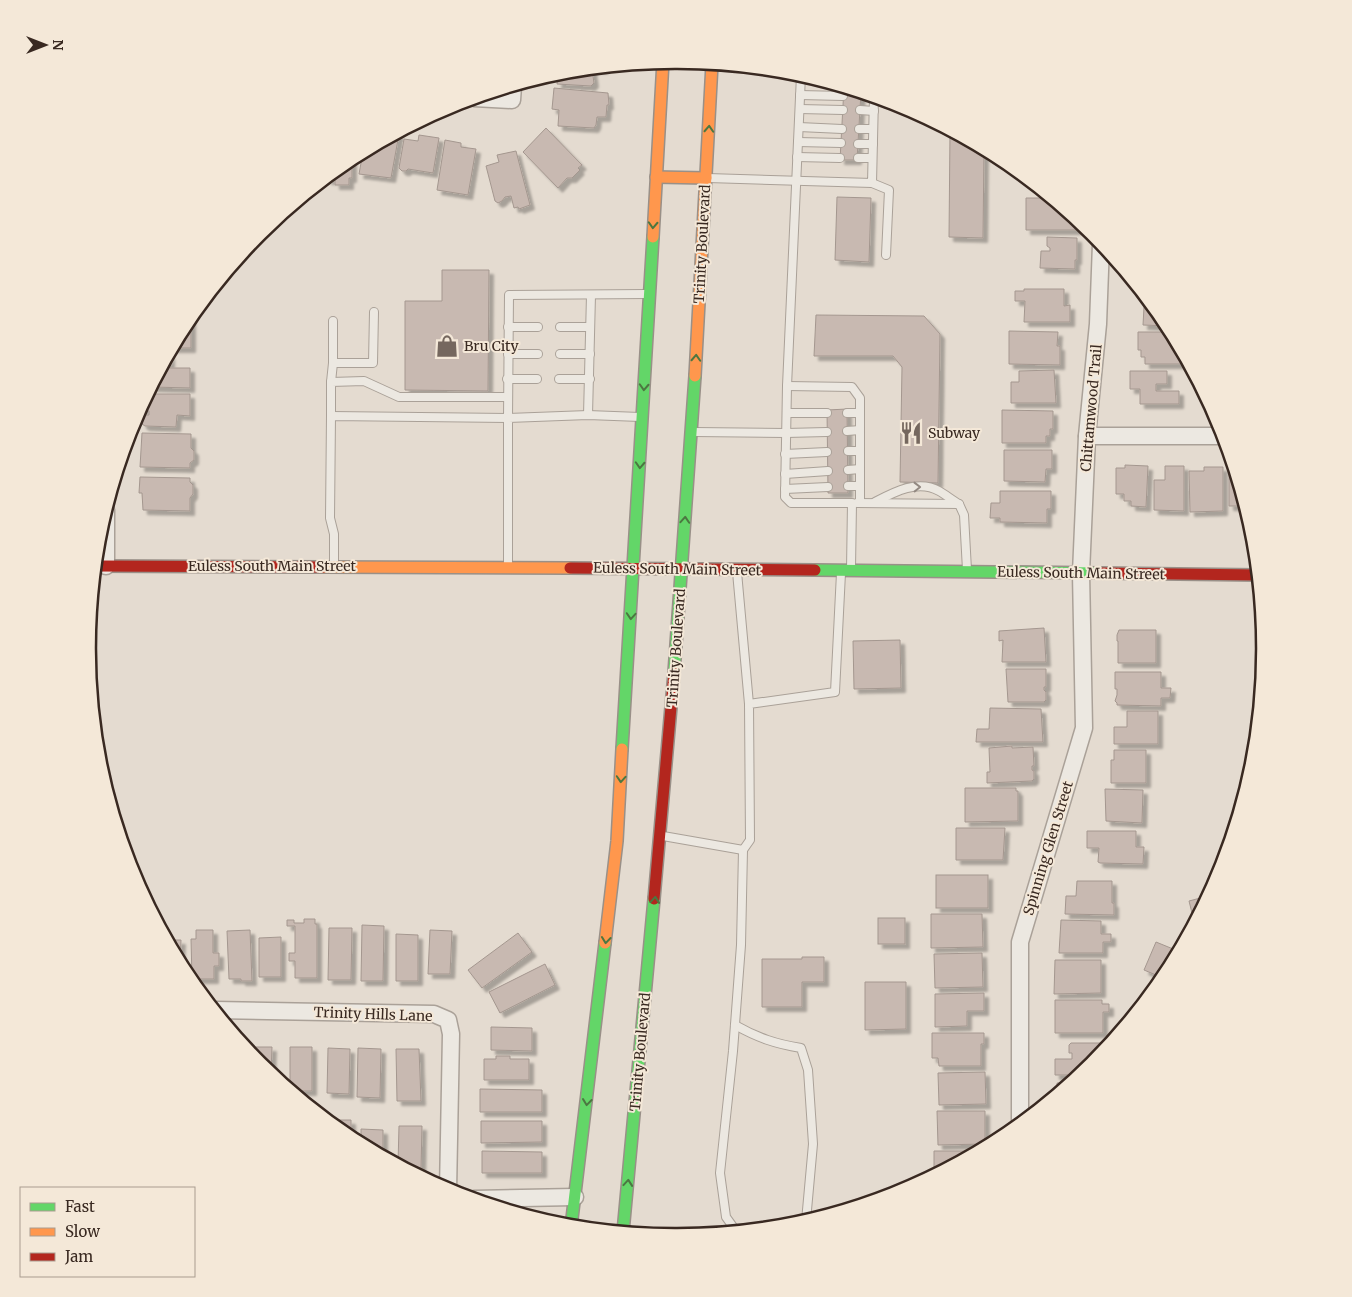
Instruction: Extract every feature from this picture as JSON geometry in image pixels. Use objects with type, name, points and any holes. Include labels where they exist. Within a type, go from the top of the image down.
[{"type":"main road","points":[[572,1218],[617,840],[662,69]]},
{"type":"main road","name":"Trinity Boulevard","points":[[624,1225],[671,721],[692,432],[712,70]]},
{"type":"main road","points":[[656,177],[706,178]]},
{"type":"main road","name":"Euless South Main Street","points":[[102,566],[508,567],[1251,575]]},
{"type":"street","name":"Chittamwood Trail","points":[[1081,573],[1087,436],[1098,324],[1101,254]]},
{"type":"street","points":[[1087,436],[1215,436]]},
{"type":"street","name":"Spinning Glen Street","points":[[1020,1115],[1020,942],[1084,728],[1081,573]]},
{"type":"street","name":"Trinity Hills Lane","points":[[223,1010],[434,1014],[448,1020],[451,1034],[448,1181]]},
{"type":"street","points":[[495,1199],[575,1197]]},
{"type":"lane","points":[[801,83],[787,386],[786,497],[791,504],[959,504]]},
{"type":"lane","points":[[800,95],[843,96]]},
{"type":"lane","points":[[872,183],[873,104]]},
{"type":"lane","points":[[800,109],[843,110]]},
{"type":"lane","points":[[860,110],[874,111]]},
{"type":"lane","points":[[799,127],[842,128]]},
{"type":"lane","points":[[859,129],[873,129]]},
{"type":"lane","points":[[798,142],[841,143]]},
{"type":"lane","points":[[858,144],[873,144]]},
{"type":"lane","points":[[797,156],[840,158]]},
{"type":"lane","points":[[858,158],[872,158]]},
{"type":"lane","points":[[706,178],[872,183],[889,190],[886,254]]},
{"type":"lane","points":[[508,567],[507,379],[509,295],[649,294]]},
{"type":"lane","points":[[588,415],[591,295]]},
{"type":"lane","points":[[334,363],[373,363],[374,312]]},
{"type":"lane","points":[[334,321],[334,363],[331,382],[330,518],[334,534],[334,566]]},
{"type":"lane","points":[[508,328],[538,327]]},
{"type":"lane","points":[[560,327],[590,327]]},
{"type":"lane","points":[[508,354],[538,354]]},
{"type":"lane","points":[[560,354],[590,354]]},
{"type":"lane","points":[[507,379],[537,379]]},
{"type":"lane","points":[[559,379],[590,379]]},
{"type":"lane","points":[[331,382],[364,381],[399,396],[507,397]]},
{"type":"lane","points":[[787,386],[852,387],[860,398],[860,503]]},
{"type":"lane","points":[[787,413],[827,413]]},
{"type":"lane","points":[[847,413],[860,413]]},
{"type":"lane","points":[[331,416],[508,418],[588,415],[642,417]]},
{"type":"lane","points":[[847,431],[860,430]]},
{"type":"lane","points":[[692,432],[786,434],[827,432]]},
{"type":"lane","points":[[848,451],[860,451]]},
{"type":"lane","points":[[786,454],[827,452]]},
{"type":"lane","points":[[848,470],[860,469]]},
{"type":"lane","points":[[786,474],[828,471]]},
{"type":"lane","points":[[848,486],[860,486]]},
{"type":"lane","points":[[786,488],[828,487]]},
{"type":"lane","points":[[873,503],[899,489],[924,487],[939,491],[959,504],[964,515],[967,572]]},
{"type":"lane","points":[[750,704],[835,692],[852,503]]},
{"type":"lane","points":[[732,1225],[726,1217],[720,1173],[736,1025],[741,944],[743,850],[750,840],[750,704],[737,569]]},
{"type":"lane","points":[[661,835],[743,850]]},
{"type":"lane","points":[[736,1025],[754,1036],[776,1044],[801,1048],[808,1070],[813,1144],[807,1213]]},
{"type":"building","points":[[593,75],[594,83],[591,86],[557,84],[557,81]]},
{"type":"building","points":[[554,88],[608,93],[609,105],[607,105],[606,117],[597,117],[594,128],[558,126],[559,110],[552,109]]},
{"type":"building","points":[[844,94],[861,100],[857,160],[840,160]]},
{"type":"building","points":[[546,128],[582,165],[572,178],[567,178],[558,188],[523,152]]},
{"type":"building","points":[[419,135],[439,138],[433,173],[408,169],[402,171],[399,168],[404,139],[418,141]]},
{"type":"building","points":[[950,138],[984,157],[983,238],[949,237]]},
{"type":"building","points":[[398,140],[391,178],[359,174],[361,161]]},
{"type":"building","points":[[445,140],[461,143],[461,147],[476,149],[468,195],[437,190]]},
{"type":"building","points":[[516,151],[530,205],[519,209],[518,207],[514,208],[511,196],[505,197],[498,203],[495,201],[486,166],[499,162],[497,155]]},
{"type":"building","points":[[352,167],[352,178],[349,178],[349,185],[335,185],[335,180]]},
{"type":"building","points":[[837,197],[871,198],[869,262],[835,260]]},
{"type":"building","points":[[1026,198],[1040,198],[1076,230],[1026,230]]},
{"type":"building","points":[[1047,237],[1077,238],[1075,269],[1040,268],[1041,251],[1050,251],[1050,248],[1047,246]]},
{"type":"building","name":"Bru City","points":[[442,270],[489,270],[488,391],[405,390],[405,301],[442,301]]},
{"type":"building","points":[[1024,289],[1064,289],[1064,306],[1070,305],[1070,322],[1024,322],[1025,301],[1015,301],[1015,291],[1024,291]]},
{"type":"building","points":[[1144,307],[1158,326],[1143,325]]},
{"type":"building","points":[[816,315],[924,316],[940,334],[938,483],[900,482],[902,367],[893,356],[814,356]]},
{"type":"building","points":[[191,331],[191,348],[181,348]]},
{"type":"building","points":[[1009,331],[1058,332],[1057,346],[1060,346],[1060,365],[1009,364]]},
{"type":"building","points":[[1138,332],[1162,332],[1181,364],[1145,364],[1145,357],[1141,357],[1141,350],[1138,350]]},
{"type":"building","points":[[170,366],[170,368],[190,368],[190,388],[159,387]]},
{"type":"building","points":[[1054,370],[1056,403],[1011,403],[1011,382],[1019,382],[1019,371]]},
{"type":"building","points":[[1130,371],[1167,371],[1167,384],[1156,384],[1156,391],[1179,391],[1179,404],[1140,404],[1140,389],[1130,389]]},
{"type":"building","points":[[155,394],[190,394],[190,416],[177,415],[176,427],[145,426],[142,423],[145,415],[149,415],[147,411]]},
{"type":"building","points":[[847,409],[848,493],[828,493],[827,410]]},
{"type":"building","points":[[1002,410],[1053,411],[1053,429],[1050,429],[1050,436],[1046,436],[1046,443],[1002,443]]},
{"type":"building","points":[[142,433],[191,434],[191,448],[194,451],[194,460],[190,463],[190,468],[140,467]]},
{"type":"building","points":[[1004,450],[1052,450],[1052,469],[1046,469],[1045,482],[1004,481]]},
{"type":"building","points":[[1125,465],[1148,466],[1146,507],[1131,506],[1131,501],[1124,501],[1124,494],[1116,494],[1116,468],[1125,468]]},
{"type":"building","points":[[1165,466],[1184,466],[1184,511],[1154,510],[1154,480],[1165,480]]},
{"type":"building","points":[[1204,467],[1223,467],[1223,511],[1190,512],[1189,471],[1204,471]]},
{"type":"building","points":[[1229,475],[1238,506],[1229,506]]},
{"type":"building","points":[[140,477],[190,478],[190,482],[193,485],[193,494],[190,498],[190,511],[143,510],[142,493],[139,493]]},
{"type":"building","points":[[1000,491],[1051,491],[1051,509],[1047,509],[1047,523],[1000,522],[1000,518],[990,518],[991,503],[1000,503]]},
{"type":"building","points":[[1044,628],[1046,662],[1002,662],[1003,640],[999,641],[999,631]]},
{"type":"building","points":[[1119,630],[1156,630],[1156,663],[1118,663],[1117,635]]},
{"type":"building","points":[[900,640],[901,688],[854,689],[853,641]]},
{"type":"building","points":[[1006,669],[1046,669],[1046,687],[1044,687],[1044,690],[1046,692],[1046,700],[1044,702],[1008,702]]},
{"type":"building","points":[[1115,672],[1161,672],[1161,688],[1171,688],[1170,698],[1161,698],[1161,706],[1117,705],[1115,701],[1117,689],[1115,689]]},
{"type":"building","points":[[990,708],[1041,709],[1043,742],[976,742],[977,729],[989,729]]},
{"type":"building","points":[[1127,711],[1158,711],[1158,744],[1114,744],[1114,727],[1127,727]]},
{"type":"building","points":[[1012,746],[1012,748],[1033,747],[1034,766],[1032,766],[1032,770],[1034,771],[1034,779],[1032,781],[987,783],[987,772],[990,772],[989,748]]},
{"type":"building","points":[[1114,750],[1146,750],[1146,783],[1111,783],[1111,760],[1114,760]]},
{"type":"building","points":[[965,788],[1016,788],[1016,791],[1018,791],[1018,821],[965,822]]},
{"type":"building","points":[[1105,789],[1143,790],[1142,823],[1106,821]]},
{"type":"building","points":[[956,828],[1005,828],[1003,860],[956,860]]},
{"type":"building","points":[[1087,831],[1136,831],[1136,847],[1144,847],[1143,864],[1098,862],[1099,848],[1087,848]]},
{"type":"building","points":[[936,875],[988,875],[988,908],[936,908]]},
{"type":"building","points":[[1077,881],[1112,881],[1114,915],[1065,914],[1066,896],[1076,896]]},
{"type":"building","points":[[1199,898],[1192,913],[1189,901]]},
{"type":"building","points":[[931,914],[982,914],[983,947],[931,948]]},
{"type":"building","points":[[878,918],[905,918],[905,944],[878,944]]},
{"type":"building","points":[[304,919],[315,919],[315,924],[317,924],[317,978],[295,978],[295,961],[289,961],[289,953],[295,953],[295,926],[287,926],[287,920],[294,920],[294,923],[304,923]]},
{"type":"building","points":[[1061,920],[1101,921],[1101,934],[1111,934],[1111,942],[1103,942],[1103,953],[1059,953]]},
{"type":"building","points":[[362,925],[384,926],[383,981],[361,981]]},
{"type":"building","points":[[329,928],[352,928],[351,980],[328,980]]},
{"type":"building","points":[[196,930],[213,930],[213,953],[219,953],[219,966],[214,966],[214,979],[200,979],[192,967],[191,939],[196,939]]},
{"type":"building","points":[[250,930],[252,981],[229,979],[227,931]]},
{"type":"building","points":[[430,930],[452,931],[450,974],[428,974]]},
{"type":"building","points":[[518,933],[532,952],[482,988],[468,970]]},
{"type":"building","points":[[396,934],[418,935],[418,981],[396,981]]},
{"type":"building","points":[[281,937],[281,977],[259,977],[259,938]]},
{"type":"building","points":[[175,940],[181,940],[181,949]]},
{"type":"building","points":[[1156,942],[1172,948],[1155,975],[1144,970]]},
{"type":"building","points":[[982,953],[983,987],[935,988],[934,954]]},
{"type":"building","points":[[802,957],[824,957],[824,982],[802,982],[802,1007],[762,1007],[762,959],[802,959]]},
{"type":"building","points":[[1055,960],[1101,960],[1101,993],[1054,994]]},
{"type":"building","points":[[545,964],[555,985],[500,1013],[489,992]]},
{"type":"building","points":[[865,982],[906,982],[906,1029],[865,1030]]},
{"type":"building","points":[[984,993],[984,1011],[967,1011],[967,1026],[935,1027],[935,994]]},
{"type":"building","points":[[1055,1000],[1102,1000],[1102,1004],[1109,1004],[1109,1012],[1103,1012],[1103,1033],[1055,1033]]},
{"type":"building","points":[[491,1027],[532,1028],[532,1051],[491,1050]]},
{"type":"building","points":[[932,1033],[984,1033],[984,1044],[981,1044],[981,1066],[939,1066],[938,1058],[932,1058]]},
{"type":"building","points":[[1071,1043],[1100,1043],[1068,1075],[1055,1075],[1055,1059],[1072,1059],[1072,1053],[1069,1053],[1069,1045]]},
{"type":"building","points":[[255,1047],[272,1047],[271,1063]]},
{"type":"building","points":[[290,1047],[312,1047],[312,1091],[302,1091],[290,1080]]},
{"type":"building","points":[[328,1048],[350,1049],[349,1094],[327,1093]]},
{"type":"building","points":[[358,1048],[381,1049],[380,1098],[357,1097]]},
{"type":"building","points":[[396,1049],[419,1049],[421,1101],[397,1101]]},
{"type":"building","points":[[496,1056],[510,1056],[510,1059],[529,1059],[529,1080],[484,1080],[484,1059],[496,1059]]},
{"type":"building","points":[[985,1072],[986,1104],[939,1105],[938,1073]]},
{"type":"building","points":[[480,1089],[542,1090],[542,1112],[480,1112]]},
{"type":"building","points":[[937,1111],[985,1111],[985,1139],[977,1144],[938,1145]]},
{"type":"building","points":[[339,1120],[351,1120],[351,1129]]},
{"type":"building","points":[[481,1121],[542,1121],[542,1142],[481,1143]]},
{"type":"building","points":[[399,1126],[422,1126],[421,1168],[398,1157]]},
{"type":"building","points":[[361,1129],[383,1130],[383,1149],[361,1135]]},
{"type":"building","points":[[482,1151],[542,1152],[542,1173],[482,1173]]},
{"type":"building","points":[[934,1151],[966,1151],[934,1167]]},
{"type":"traffic: fast","points":[[622,749],[653,237]]},
{"type":"traffic: fast","points":[[674,673],[695,376]]},
{"type":"traffic: fast","points":[[815,570],[1100,573]]},
{"type":"traffic: fast","points":[[624,1225],[654,899]]},
{"type":"traffic: fast","points":[[572,1218],[605,943]]},
{"type":"traffic: slow","points":[[653,237],[663,69]]},
{"type":"traffic: slow","points":[[695,376],[712,70]]},
{"type":"traffic: slow","points":[[656,177],[706,178]]},
{"type":"traffic: slow","points":[[323,567],[570,568]]},
{"type":"traffic: slow","points":[[605,943],[617,841],[622,749]]},
{"type":"traffic: jam","points":[[102,566],[323,567]]},
{"type":"traffic: jam","points":[[570,568],[815,570]]},
{"type":"traffic: jam","points":[[1100,573],[1251,575]]},
{"type":"traffic: jam","points":[[654,899],[674,673]]},
{"type":"place","name":"Bru City","points":[[447,346]]},
{"type":"place","name":"Subway","points":[[911,433]]}]
